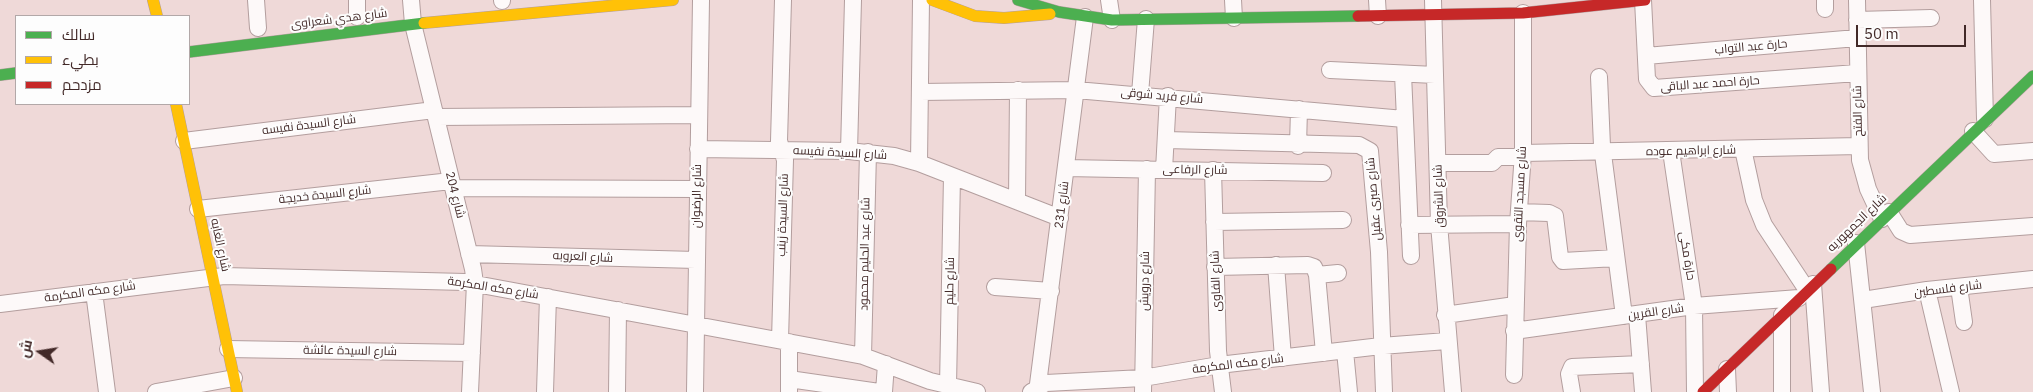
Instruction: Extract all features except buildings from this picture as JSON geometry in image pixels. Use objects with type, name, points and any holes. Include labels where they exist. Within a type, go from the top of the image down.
[{"type":"street","points":[[153,0],[157,15]]},
{"type":"street","points":[[256,0],[258,28]]},
{"type":"street","points":[[356,17],[357,0]]},
{"type":"street","points":[[499,1],[508,0]]},
{"type":"street","name":"شارع هدي شعراوى","points":[[190,52],[411,11],[672,0]]},
{"type":"street","name":"شارع الرضوان","points":[[695,392],[701,0]]},
{"type":"street","name":"شارع السيدة زينب","points":[[783,0],[779,138],[785,160],[785,341],[789,386]]},
{"type":"street","points":[[849,151],[853,0]]},
{"type":"street","points":[[919,162],[921,0]]},
{"type":"street","points":[[932,0],[975,16],[1031,17],[1059,12]]},
{"type":"street","points":[[1018,0],[1059,12],[1112,20],[1316,17],[1377,8],[1434,8],[1523,13],[1547,6],[1644,0]]},
{"type":"street","points":[[1109,0],[1112,20]]},
{"type":"street","points":[[1234,0],[1234,18]]},
{"type":"street","points":[[1315,0],[1316,17]]},
{"type":"street","name":"حارة احمد عبد الباقى","points":[[1644,0],[1647,79],[1650,86],[1657,88],[1857,73]]},
{"type":"street","name":"شارع الفتح","points":[[1857,0],[1859,146],[1863,175],[1885,215],[1901,231],[1910,235],[2033,226]]},
{"type":"street","points":[[1982,0],[1985,119]]},
{"type":"street","name":"شارع الشروق","points":[[1434,8],[1439,224],[1447,341],[1453,392]]},
{"type":"street","name":"شارع 204","points":[[411,11],[470,254],[475,283],[470,392]]},
{"type":"street","name":"شارع مسجد التقوى","points":[[1514,375],[1518,218],[1522,155],[1523,13]]},
{"type":"street","name":"شارع 231","points":[[1035,390],[1051,291],[1085,17]]},
{"type":"street","points":[[1857,20],[1930,18]]},
{"type":"street","points":[[1140,94],[1146,19]]},
{"type":"street","name":"حارة عبد التواب","points":[[1646,56],[1857,38]]},
{"type":"street","points":[[1330,70],[1436,75]]},
{"type":"street","points":[[0,75],[15,73]]},
{"type":"street","points":[[1403,74],[1411,256]]},
{"type":"street","name":"شارع الجمهوريه","points":[[1703,392],[1985,119],[2033,76]]},
{"type":"street","points":[[1599,77],[1603,152],[1616,258],[1641,364],[1643,392]]},
{"type":"street","points":[[1017,201],[1018,90]]},
{"type":"street","name":"شارع فريد شوقى","points":[[920,92],[1076,90],[1168,96],[1404,119]]},
{"type":"street","points":[[1164,170],[1168,96]]},
{"type":"street","name":"شارع الغابه","points":[[176,105],[236,385]]},
{"type":"street","points":[[1298,146],[1299,109]]},
{"type":"street","name":"شارع السيدة نفيسه","points":[[184,140],[435,114],[699,115]]},
{"type":"street","points":[[1973,131],[1994,154],[2033,151]]},
{"type":"street","name":"شارع صبرى عقيل","points":[[1166,140],[1298,146],[1359,145],[1370,150],[1379,252],[1384,392]]},
{"type":"street","name":"شارع ابراهيم عوده","points":[[1438,162],[1492,164],[1498,157],[1522,155],[1859,146]]},
{"type":"street","name":"شارع السيدة نفيسه","points":[[698,149],[868,152],[919,162],[1060,218]]},
{"type":"street","points":[[1744,149],[1754,200],[1764,225],[1807,291],[1821,392]]},
{"type":"street","name":"حارة مكى","points":[[1671,151],[1694,306],[1695,392]]},
{"type":"street","name":"شارع عبد الحليم محمود","points":[[863,356],[868,152]]},
{"type":"street","name":"شارع الرفاعى","points":[[1066,168],[1323,174]]},
{"type":"street","name":"شارع درويش","points":[[1143,385],[1147,169]]},
{"type":"street","name":"شارع الفاوى","points":[[1213,170],[1219,365],[1223,392]]},
{"type":"street","name":"شارع حليم","points":[[948,386],[952,176]]},
{"type":"street","name":"شارع السيدة خديجة","points":[[198,208],[452,184],[698,189]]},
{"type":"street","points":[[1409,224],[1439,224],[1518,218],[1548,213],[1555,216],[1560,257],[1563,261],[1616,258]]},
{"type":"street","points":[[1214,222],[1343,220]]},
{"type":"street","points":[[1856,243],[1872,392]]},
{"type":"street","name":"شارع العروبه","points":[[470,254],[696,260]]},
{"type":"street","points":[[1215,267],[1308,264],[1314,267],[1317,275],[1324,353]]},
{"type":"street","points":[[1276,265],[1283,358]]},
{"type":"street","points":[[1317,275],[1338,273]]},
{"type":"street","name":"شارع مكه المكرمة","points":[[0,304],[212,276],[475,283],[863,356],[948,386],[977,392]]},
{"type":"street","name":"شارع فلسطين","points":[[1862,300],[1927,290],[2033,280]]},
{"type":"street","points":[[995,287],[1051,291]]},
{"type":"street","points":[[1959,287],[1964,322]]},
{"type":"street","points":[[1927,290],[1951,392]]},
{"type":"street","name":"شارع القرين","points":[[1514,331],[1807,291]]},
{"type":"street","points":[[94,292],[107,392]]},
{"type":"street","points":[[545,392],[548,297]]},
{"type":"street","points":[[1445,316],[1515,305]]},
{"type":"street","points":[[617,392],[618,310]]},
{"type":"street","points":[[1782,315],[1782,392]]},
{"type":"street","name":"شارع مكه المكرمة","points":[[1035,390],[1052,383],[1143,385],[1219,365],[1381,346],[1447,341]]},
{"type":"street","name":"شارع السيدة عائشة","points":[[228,349],[472,353]]},
{"type":"street","points":[[1346,350],[1349,392]]},
{"type":"street","points":[[884,392],[886,364]]},
{"type":"street","points":[[1572,392],[1569,371],[1572,367],[1641,364]]},
{"type":"street","points":[[1726,369],[1728,392]]},
{"type":"street","points":[[156,392],[236,385]]},
{"type":"street","points":[[789,386],[879,392]]},
{"type":"traffic: fast","points":[[1018,0],[1059,12],[1112,20],[1358,16]]},
{"type":"traffic: fast","points":[[190,52],[424,23]]},
{"type":"traffic: fast","points":[[0,75],[15,73]]},
{"type":"traffic: fast","points":[[1831,269],[2033,76]]},
{"type":"traffic: slow","points":[[153,0],[157,15]]},
{"type":"traffic: slow","points":[[424,23],[673,0]]},
{"type":"traffic: slow","points":[[932,0],[975,16],[1004,18],[1050,14]]},
{"type":"traffic: slow","points":[[176,105],[237,392]]},
{"type":"traffic: jam","points":[[1358,16],[1523,13],[1645,0]]},
{"type":"traffic: jam","points":[[1703,392],[1831,269]]}]
